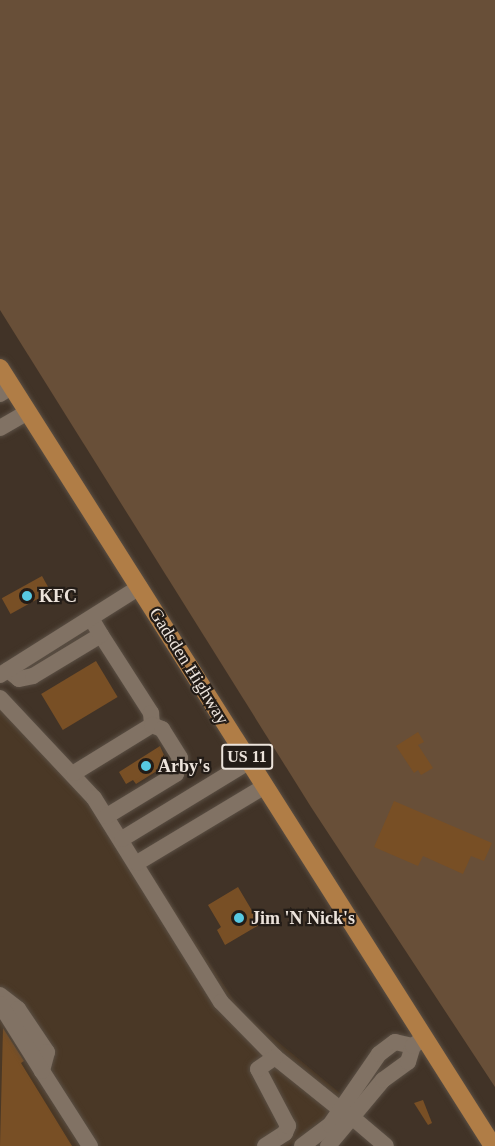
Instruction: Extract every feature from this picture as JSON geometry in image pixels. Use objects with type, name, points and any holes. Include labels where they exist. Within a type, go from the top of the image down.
[{"type":"main road","name":"Gadsden Highway","points":[[0,368],[6,390],[28,412],[250,761],[418,1043],[493,1146]]},
{"type":"street","points":[[0,428],[28,412]]},
{"type":"street","points":[[4,673],[92,620],[140,587]]},
{"type":"street","points":[[92,620],[151,712],[152,725]]},
{"type":"street","points":[[4,673],[24,680],[101,635]]},
{"type":"street","points":[[0,698],[74,774],[107,816],[221,1002],[275,1057],[386,1146]]},
{"type":"street","points":[[74,774],[152,725]]},
{"type":"street","points":[[107,816],[176,774],[181,766],[162,729],[152,725]]},
{"type":"street","points":[[122,839],[250,761]]},
{"type":"street","points":[[137,862],[265,786]]},
{"type":"street","points":[[0,995],[18,1009],[48,1052],[42,1071]]},
{"type":"street","points":[[0,1004],[90,1146]]},
{"type":"street","points":[[302,1146],[347,1114],[383,1080],[408,1062],[418,1043],[395,1042],[379,1054],[347,1114],[328,1146]]},
{"type":"street","points":[[265,1146],[285,1133],[288,1126],[258,1069],[275,1057]]},
{"type":"shaded area","points":[[0,0],[495,0],[495,1087],[311,807],[0,310]]},
{"type":"shaded area","points":[[0,689],[103,801],[241,1011],[341,1094],[323,1119],[294,1143],[288,1146],[0,1146]]},
{"type":"building","name":"KFC","points":[[42,576],[51,592],[10,614],[2,598]]},
{"type":"building","points":[[96,661],[118,697],[63,730],[41,694]]},
{"type":"building","points":[[418,732],[424,742],[418,745],[433,768],[421,775],[418,770],[414,773],[396,746]]},
{"type":"building","points":[[160,746],[168,764],[136,784],[133,780],[126,784],[119,772]]},
{"type":"building","points":[[394,801],[492,843],[484,861],[471,856],[463,874],[423,856],[418,866],[374,847]]},
{"type":"building","name":"Jim 'N Nick's","points":[[238,887],[254,914],[259,910],[266,921],[225,945],[217,930],[221,927],[208,905]]},
{"type":"building","points":[[3,1028],[24,1061],[21,1063],[72,1146],[0,1146]]},
{"type":"building","points":[[423,1100],[432,1123],[428,1125],[414,1103]]},
{"type":"place","name":"KFC","points":[[27,596]]},
{"type":"place","name":"Arby's","points":[[146,766]]},
{"type":"place","name":"Jim 'N Nick's","points":[[239,918]]}]
